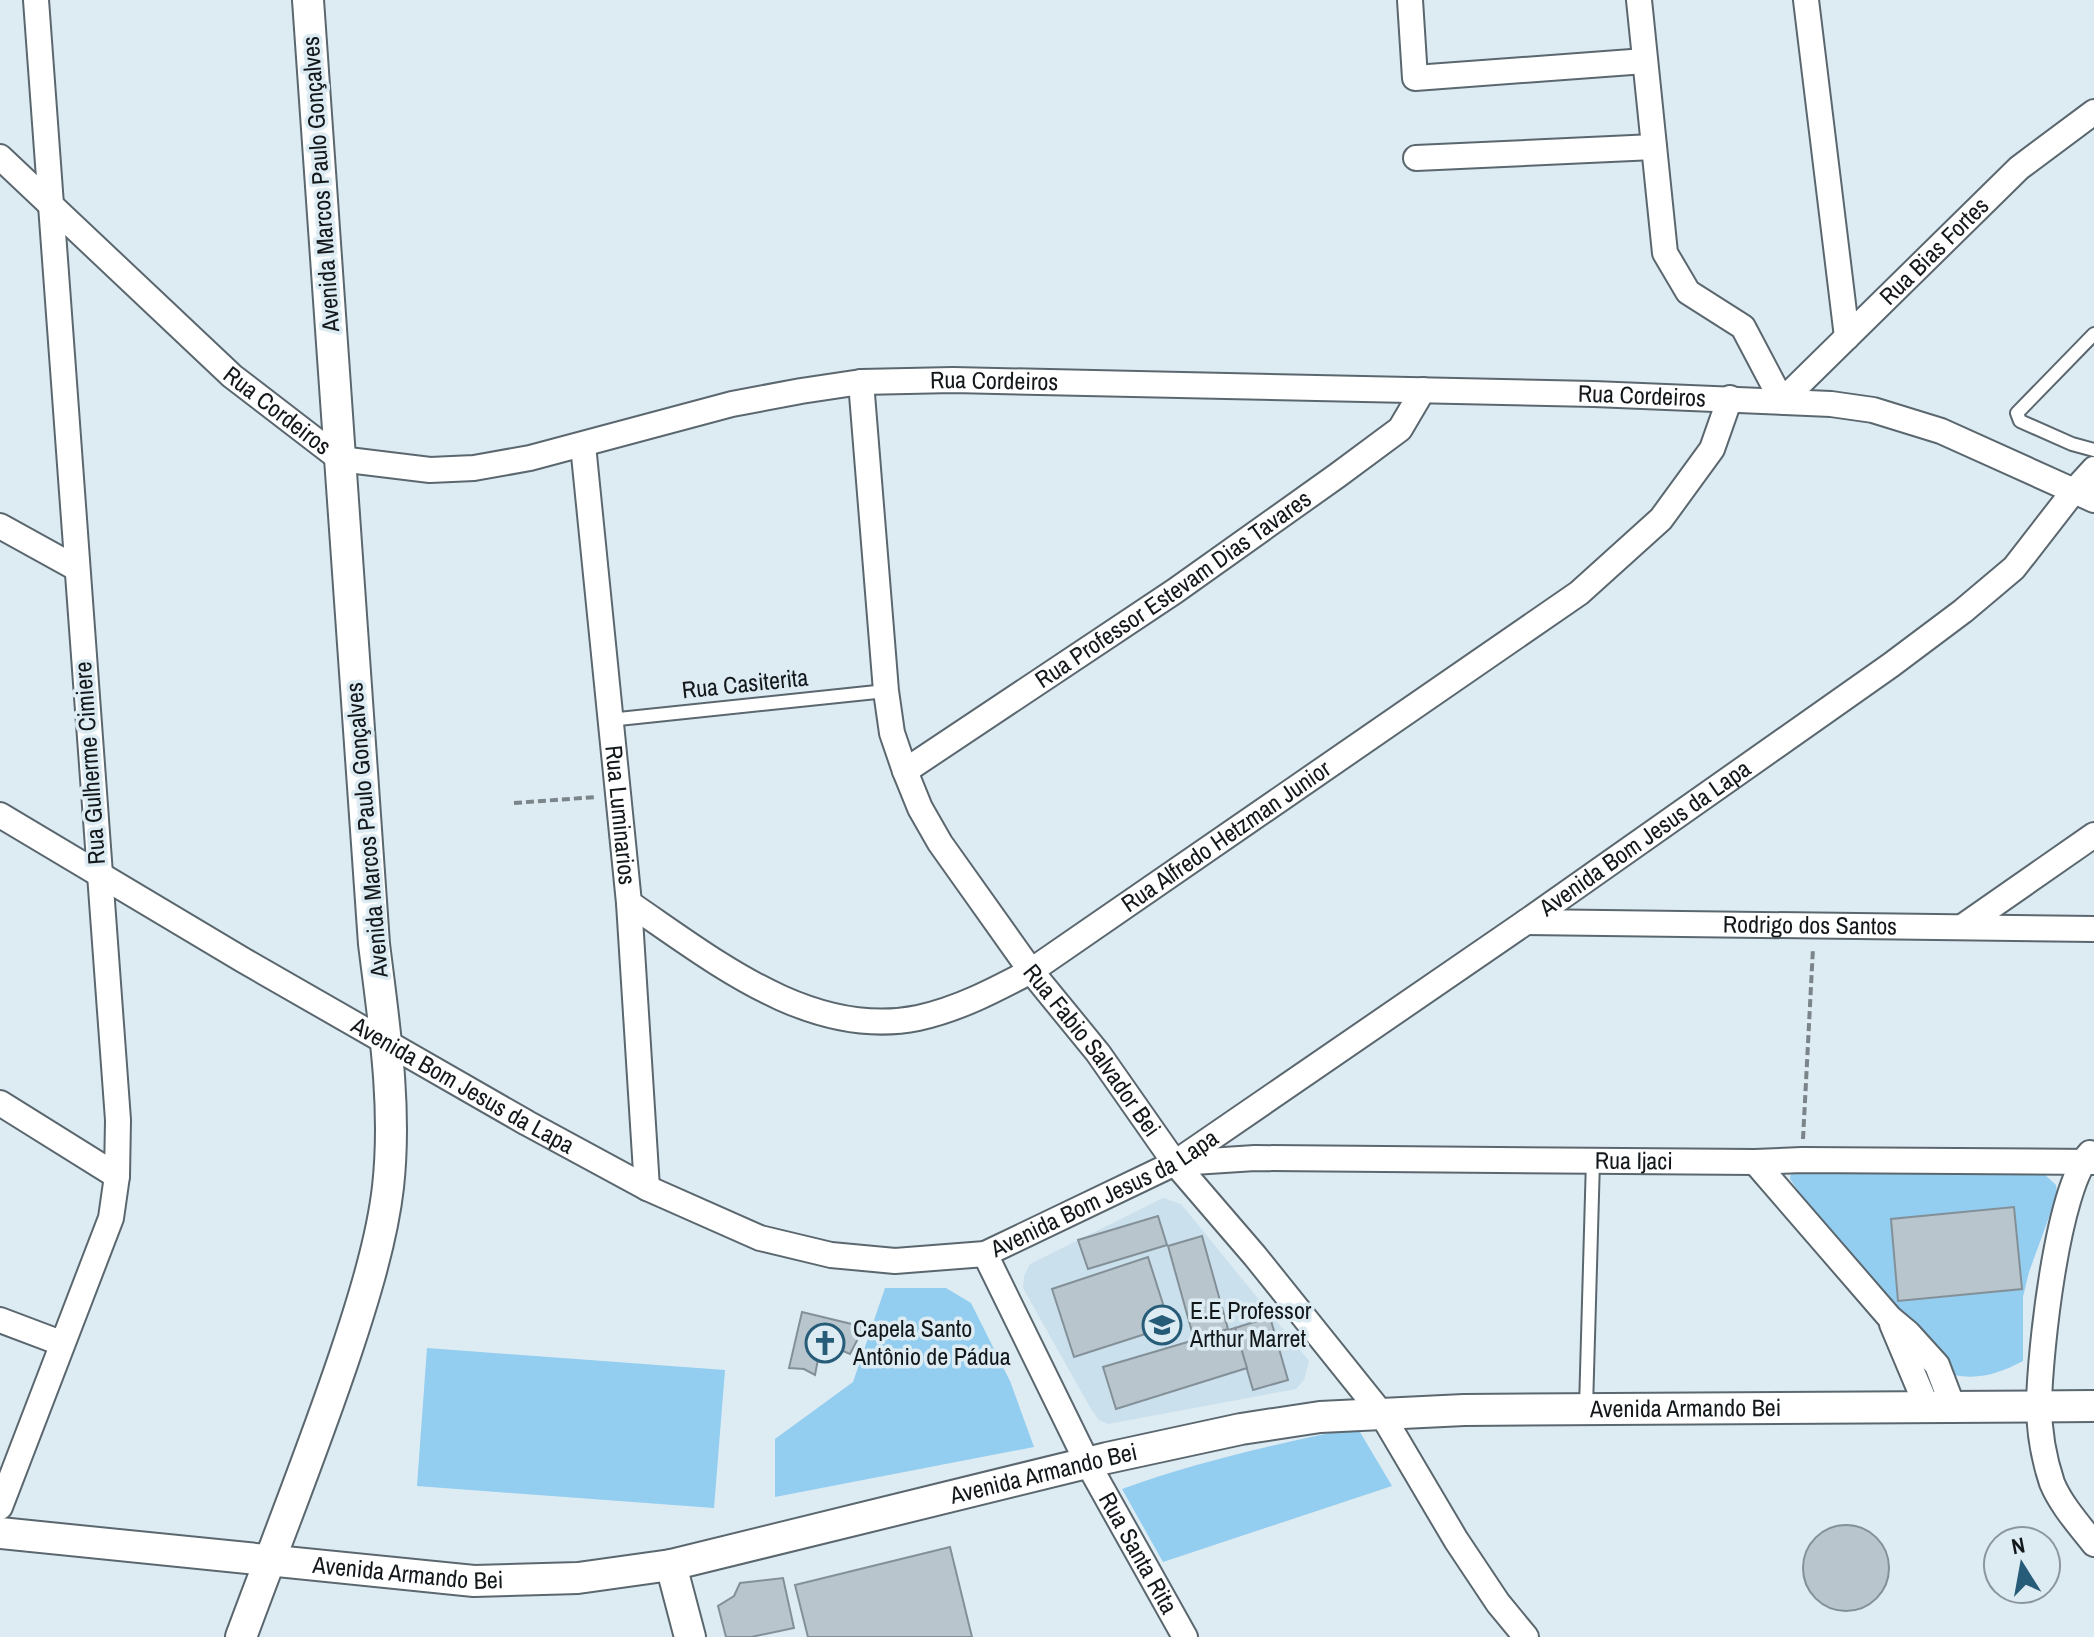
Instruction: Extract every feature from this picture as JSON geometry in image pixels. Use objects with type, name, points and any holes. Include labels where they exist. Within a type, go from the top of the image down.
[{"type":"street","name":"Rua Gulherme Cimiere","points":[[0,1507],[111,1218],[117,1176],[114,1053],[98,875],[36,0]]},
{"type":"street","name":"Avenida Marcos Paulo Gonçalves","points":[[241,1637],[318,1438],[365,1291],[387,1189],[390,1149],[386,1040],[374,944],[308,0]]},
{"type":"street","points":[[1410,0],[1415,78],[1645,61]]},
{"type":"street","points":[[1639,0],[1665,253],[1688,292],[1743,327],[1782,401]]},
{"type":"street","points":[[1806,0],[1847,337]]},
{"type":"street","name":"Rua Bias Fortes","points":[[1782,401],[2019,168],[2094,112]]},
{"type":"street","points":[[1416,158],[1654,147]]},
{"type":"street","name":"Rua Cordeiros","points":[[0,157],[232,376],[340,459],[430,470],[474,468],[583,445],[732,404],[861,382],[968,380],[1730,398],[1873,410],[1941,431],[2083,496]]},
{"type":"street","name":"Rua Fabio Salvador Bei","points":[[861,382],[886,691],[892,733],[920,808],[940,843],[1031,971],[1098,1053],[1175,1163],[1255,1256],[1381,1413],[1456,1540],[1498,1603],[1526,1637]]},
{"type":"street","name":"Rua Professor Estevam Dias Tavares","points":[[905,771],[1175,591],[1338,475],[1400,429],[1423,390]]},
{"type":"street","name":"Rua Alfredo Hetzman Junior","points":[[629,903],[748,981],[788,1000],[849,1019],[878,1022],[917,1018],[975,1001],[1031,971],[1579,593],[1661,519],[1712,449],[1730,398]]},
{"type":"street","name":"Rua Luminarios","points":[[583,445],[629,903],[647,1188]]},
{"type":"street","name":"Avenida Bom Jesus da Lapa","points":[[0,815],[527,1123],[647,1188],[760,1238],[831,1255],[895,1261],[985,1254],[1175,1163],[1526,922],[1963,611],[2014,568],[2083,496],[2094,469]]},
{"type":"street","points":[[0,526],[76,568]]},
{"type":"street","points":[[1962,927],[2094,835]]},
{"type":"street","name":"Rodrigo dos Santos","points":[[1526,922],[2094,929]]},
{"type":"street","points":[[0,1103],[117,1176]]},
{"type":"street","points":[[2090,1157],[2063,1222],[2049,1296],[2039,1406],[2043,1442],[2053,1484],[2094,1544]]},
{"type":"street","name":"Rua Ijaci","points":[[1175,1163],[1255,1158],[1755,1162],[2090,1157]]},
{"type":"street","points":[[1755,1162],[1890,1318],[1937,1365],[1940,1407]]},
{"type":"street","name":"Rua Santa Rita","points":[[985,1254],[1087,1462],[1185,1637]]},
{"type":"street","points":[[0,1320],[61,1343]]},
{"type":"street","name":"Avenida Armando Bei","points":[[0,1533],[474,1581],[578,1578],[671,1565],[1087,1462],[1241,1429],[1320,1417],[1586,1408],[2094,1406]]},
{"type":"street","points":[[671,1565],[690,1637]]},
{"type":"lane","points":[[2094,334],[2017,413],[2017,417],[2072,444],[2094,450]]},
{"type":"lane","name":"Rua Casiterita","points":[[609,720],[886,691]]},
{"type":"lane","points":[[1586,1408],[1593,1160]]},
{"type":"path","points":[[514,803],[619,796]]},
{"type":"path","points":[[1802,1160],[1814,926]]},
{"type":"shaded area","points":[[1791,1171],[2013,1171],[2044,1174],[2056,1185],[2057,1195],[2023,1297],[2023,1361],[1990,1374],[1973,1377],[1954,1375],[1803,1198],[1790,1179]]},
{"type":"shaded area","name":"E.E Professor Arthur Marret","points":[[1163,1198],[1181,1204],[1309,1361],[1304,1380],[1296,1389],[1108,1424],[1099,1420],[1091,1409],[1023,1288],[1024,1276],[1030,1264]]},
{"type":"shaded area","points":[[885,1288],[946,1288],[971,1303],[1010,1381],[1034,1447],[775,1497],[775,1439],[853,1382]]},
{"type":"shaded area","points":[[427,1348],[725,1370],[714,1508],[417,1486]]},
{"type":"shaded area","points":[[1357,1427],[1392,1486],[1163,1562],[1122,1489],[1209,1462]]},
{"type":"building","points":[[2014,1207],[2022,1289],[1898,1301],[1891,1219]]},
{"type":"building","points":[[1158,1216],[1167,1245],[1088,1269],[1078,1240]]},
{"type":"building","points":[[1202,1236],[1228,1329],[1194,1339],[1168,1246]]},
{"type":"building","points":[[1148,1257],[1170,1326],[1074,1357],[1052,1289]]},
{"type":"building","name":"Capela Santo Antônio de Pádua","points":[[802,1312],[864,1327],[850,1354],[836,1348],[820,1349],[815,1375],[804,1369],[789,1368]]},
{"type":"building","points":[[1270,1317],[1288,1380],[1253,1390],[1235,1328]]},
{"type":"building","points":[[1235,1328],[1247,1368],[1116,1409],[1103,1367]]},
{"type":"building","points":[[1846,1525],[1863,1528],[1877,1537],[1886,1551],[1889,1568],[1886,1585],[1877,1599],[1863,1608],[1846,1611],[1829,1608],[1815,1599],[1806,1585],[1803,1568],[1806,1551],[1815,1537],[1829,1528]]},
{"type":"building","points":[[950,1547],[972,1637],[808,1637],[795,1585]]},
{"type":"building","points":[[783,1578],[794,1628],[751,1637],[726,1637],[718,1606],[734,1596],[740,1583]]},
{"type":"place","name":"E.E Professor Arthur Marret","points":[[1162,1325]]},
{"type":"place","name":"Capela Santo Antônio de Pádua","points":[[825,1343]]}]
